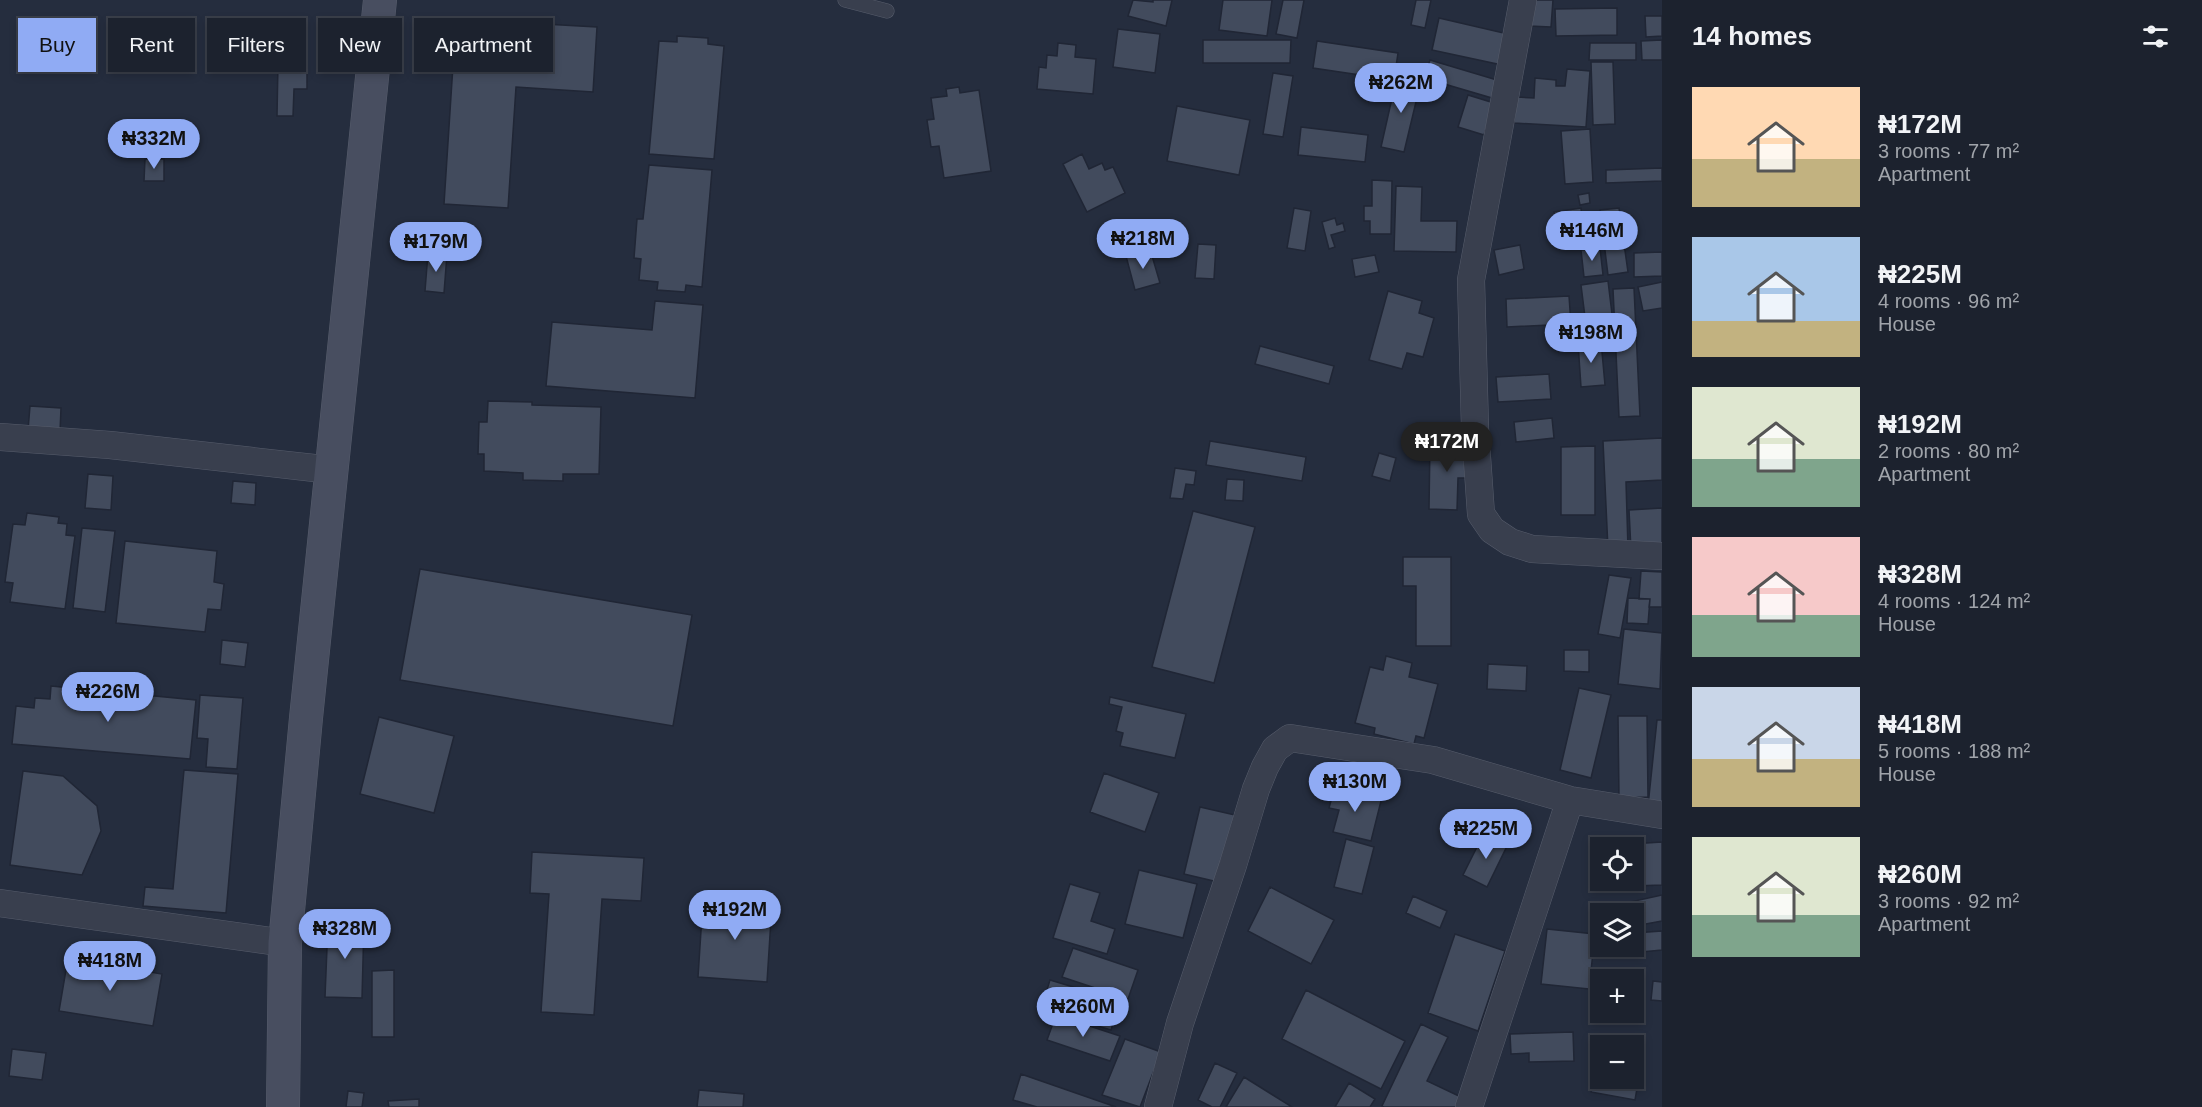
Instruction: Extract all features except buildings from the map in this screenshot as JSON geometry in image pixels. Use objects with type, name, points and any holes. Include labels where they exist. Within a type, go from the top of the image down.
[{"type":"street","points":[[283,1107],[285,943],[380,0]]},
{"type":"street","points":[[1523,0],[1471,280],[1475,428],[1481,514],[1492,530],[1510,542],[1532,549],[1662,556]]},
{"type":"street","points":[[0,437],[110,445],[333,470]]},
{"type":"street","points":[[1158,1107],[1180,1023],[1256,789],[1275,749],[1290,738],[1433,760],[1570,800],[1662,815]]},
{"type":"street","points":[[1469,1107],[1570,800]]},
{"type":"street","points":[[0,903],[285,943]]},
{"type":"lane","points":[[845,0],[887,11]]}]
